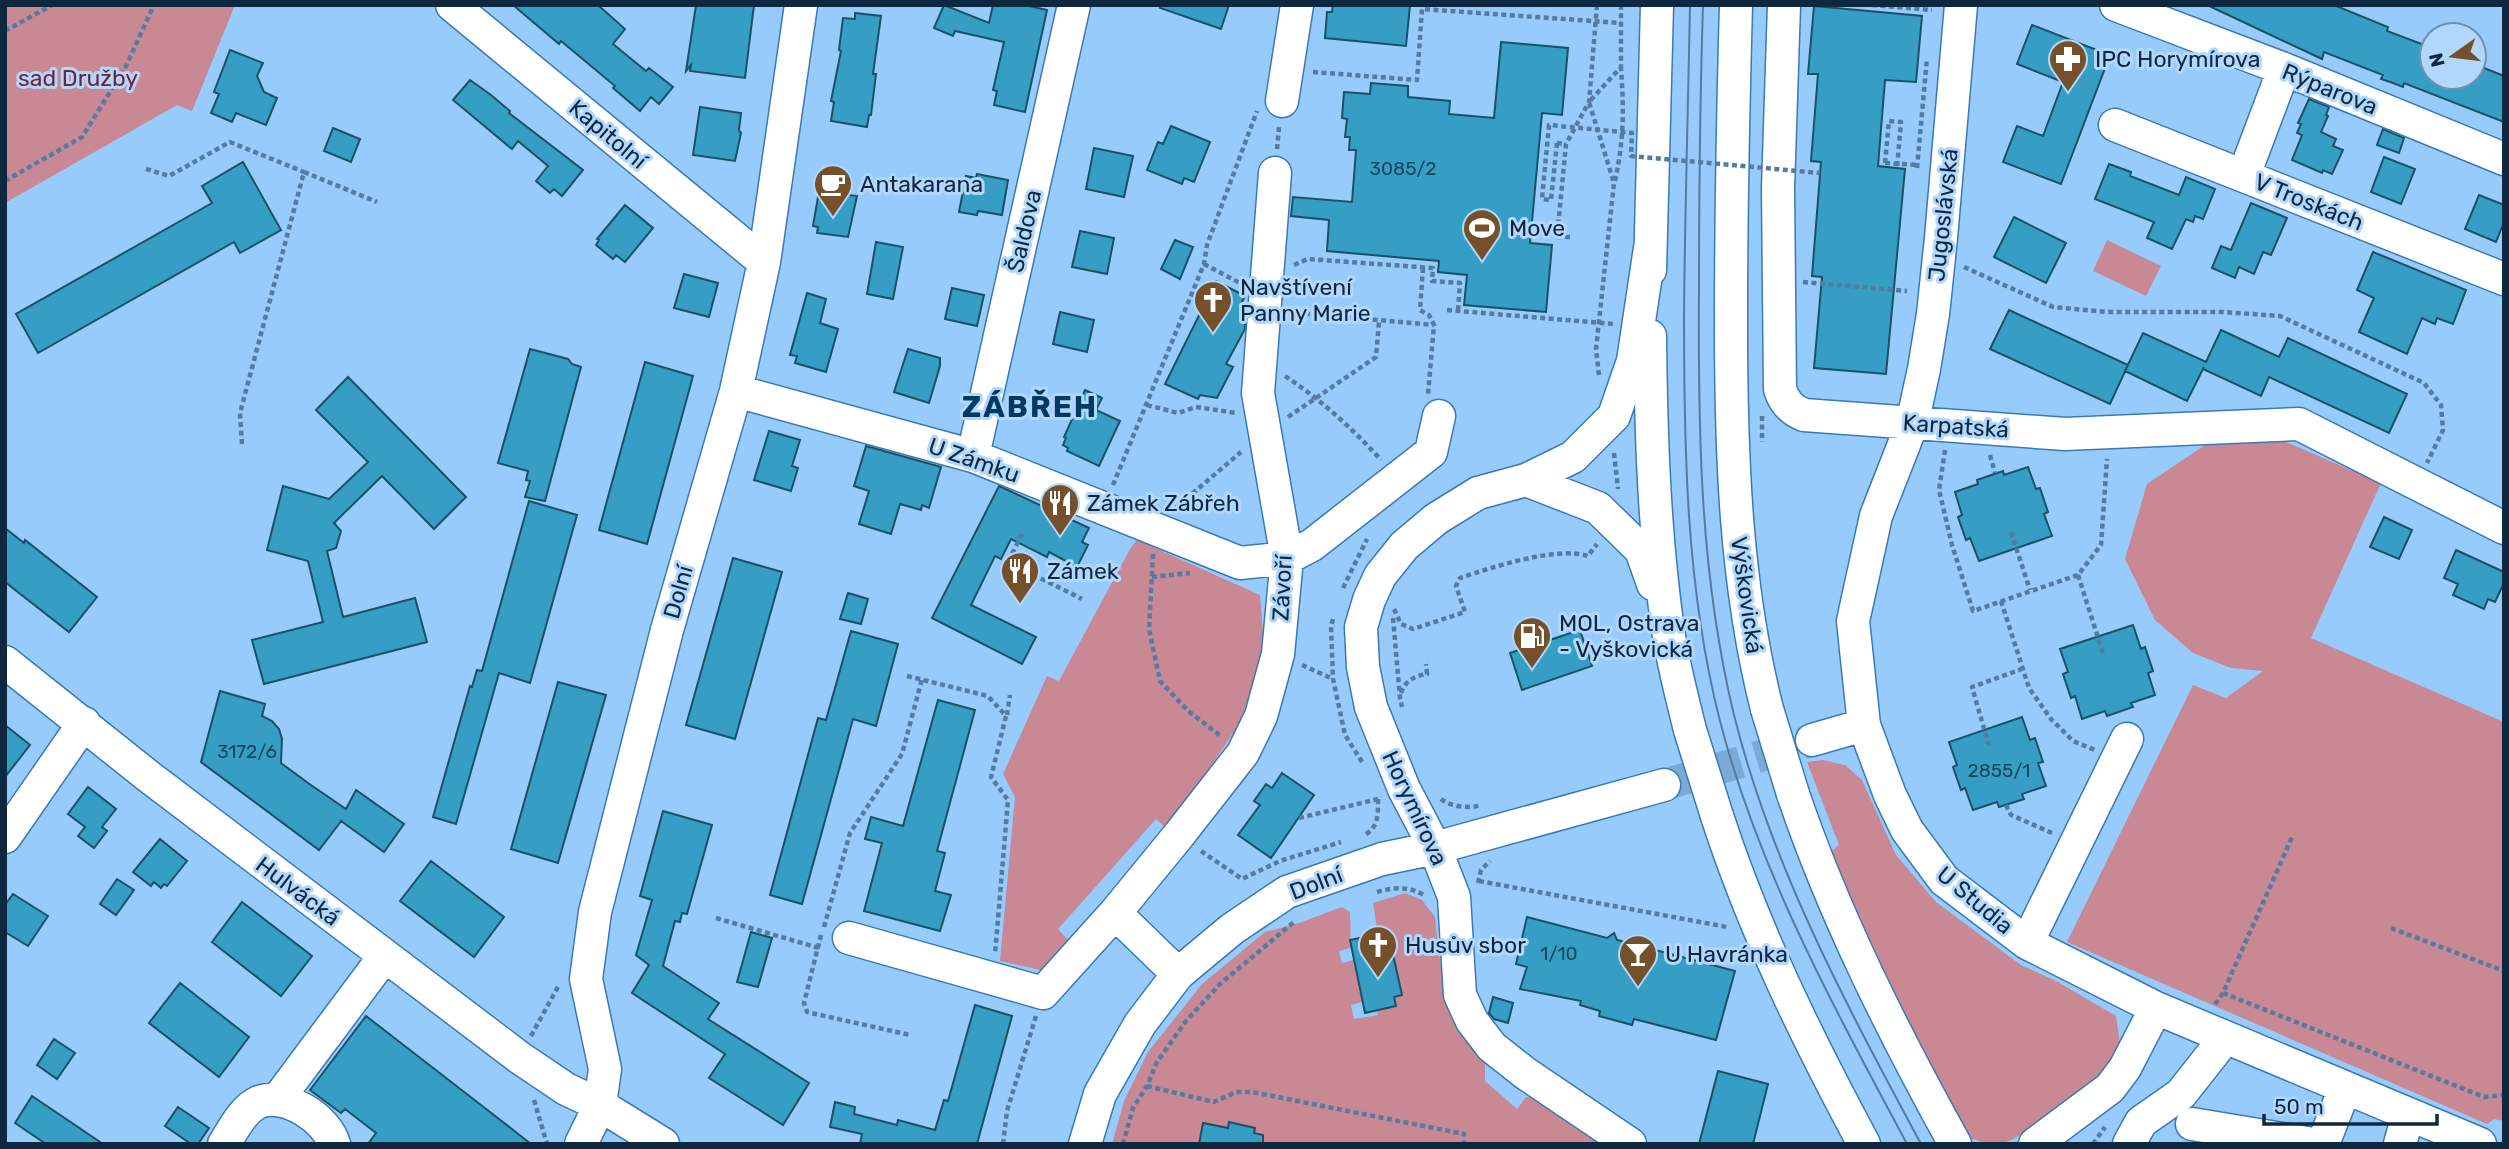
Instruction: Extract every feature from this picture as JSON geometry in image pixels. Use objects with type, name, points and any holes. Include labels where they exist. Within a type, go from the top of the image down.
[{"type":"street","name":"Kapitolní","points":[[452,5],[764,262]]},
{"type":"street","name":"Dolní","points":[[581,1144],[600,1105],[605,1069],[586,979],[595,912],[667,630],[736,391],[764,262],[801,5]]},
{"type":"street","name":"Šaldova","points":[[973,456],[1074,5]]},
{"type":"street","points":[[1270,104],[1287,70],[1297,5]]},
{"type":"street","points":[[1657,5],[1650,248],[1653,469],[1668,631]]},
{"type":"street","name":"Výškovická","points":[[1736,5],[1731,192],[1731,398],[1737,528],[1748,621],[1767,709],[1812,849],[1846,929],[1955,1144]]},
{"type":"street","name":"Karpatská","points":[[1784,5],[1778,188],[1780,389],[1786,403],[1804,415],[2065,434],[2299,424],[2504,528]]},
{"type":"street","name":"Rýparova","points":[[2116,5],[2284,69],[2504,159]]},
{"type":"street","name":"Jugoslávská","points":[[1864,725],[1853,621],[1876,516],[1912,424],[1933,314],[1942,7]]},
{"type":"street","points":[[2244,176],[2284,69]]},
{"type":"street","name":"V Troskách","points":[[2115,125],[2504,279]]},
{"type":"street","name":"Závoří","points":[[1043,993],[1179,835],[1243,753],[1261,716],[1278,654],[1287,558],[1259,437],[1258,393],[1275,173]]},
{"type":"street","name":"Horymírova","points":[[1630,1144],[1525,1073],[1492,1047],[1472,1021],[1460,995],[1454,897],[1436,848],[1385,792],[1363,667],[1361,628],[1380,576],[1396,556],[1436,519],[1478,493],[1526,480],[1573,457],[1614,416],[1633,361],[1650,248]]},
{"type":"street","name":"U Zámku","points":[[736,391],[973,456],[1240,563],[1287,558]]},
{"type":"street","points":[[1287,558],[1312,545],[1430,452],[1433,408]]},
{"type":"street","points":[[1526,480],[1598,508],[1641,550],[1668,631],[1690,730],[1743,891],[1773,961],[1864,1144]]},
{"type":"street","name":"Hulvácká","points":[[5,662],[148,776],[384,957],[520,1058],[566,1089],[600,1105]]},
{"type":"street","points":[[5,837],[84,723]]},
{"type":"street","points":[[1812,740],[1864,725]]},
{"type":"street","name":"U Studia","points":[[1864,725],[1906,830],[1923,854],[1944,880],[2027,943],[2156,1008],[2345,1088],[2404,1129],[2480,1144]]},
{"type":"street","points":[[2027,943],[2115,746]]},
{"type":"street","name":"Dolní","points":[[1085,1144],[1100,1094],[1140,1024],[1178,974],[1231,929],[1287,892],[1382,859],[1436,848],[1664,785]]},
{"type":"street","points":[[1115,912],[1178,974]]},
{"type":"street","points":[[849,938],[1043,993]]},
{"type":"street","points":[[278,1099],[384,957]]},
{"type":"street","points":[[2035,1144],[2109,1088],[2125,1068],[2156,1008]]},
{"type":"street","points":[[2129,1144],[2141,1122],[2180,1094],[2218,1047],[2212,1032]]},
{"type":"street","points":[[2323,1144],[2345,1088]]},
{"type":"street","points":[[223,1144],[242,1116],[258,1102],[278,1099],[306,1111],[331,1130],[334,1144]]},
{"type":"street","points":[[600,1105],[663,1144]]},
{"type":"street","points":[[2192,1124],[2313,1144]]},
{"type":"path","points":[[5,31],[52,5]]},
{"type":"path","points":[[5,181],[82,137],[125,68],[154,5]]},
{"type":"path","points":[[1597,5],[1589,102],[1614,183]]},
{"type":"path","points":[[1600,323],[1614,183],[1623,145],[1625,118],[1621,67],[1621,5]]},
{"type":"path","points":[[1872,5],[1942,7]]},
{"type":"path","points":[[1931,23],[1942,7]]},
{"type":"path","points":[[1287,70],[1417,80],[1422,9],[1621,23]]},
{"type":"path","points":[[1917,178],[1928,49]]},
{"type":"path","points":[[1570,237],[1558,237],[1566,144],[1589,102],[1621,67]]},
{"type":"path","points":[[1270,104],[1275,173]]},
{"type":"path","points":[[1103,508],[1204,264],[1208,245],[1270,104]]},
{"type":"path","points":[[1897,168],[1901,122],[1889,121],[1885,163],[1917,165]]},
{"type":"path","points":[[1566,144],[1557,143],[1551,200],[1542,199],[1549,125],[1632,133],[1631,156],[1820,173]]},
{"type":"path","points":[[146,169],[169,176],[230,142],[377,202]]},
{"type":"path","points":[[242,444],[240,413],[304,172]]},
{"type":"path","points":[[1287,268],[1308,259],[1433,268],[1432,281],[1460,283],[1458,311]]},
{"type":"path","points":[[1204,264],[1265,303],[1379,322],[1434,325]]},
{"type":"path","points":[[1959,265],[2053,307],[2108,312],[2222,312],[2280,316],[2424,383],[2441,405],[2443,430],[2427,464]]},
{"type":"path","points":[[1423,268],[1420,310],[1429,315],[1434,325],[1433,408]]},
{"type":"path","points":[[1905,303],[1908,278]]},
{"type":"path","points":[[1779,280],[1907,290]]},
{"type":"path","points":[[1447,310],[1624,325]]},
{"type":"path","points":[[1243,753],[1187,710],[1160,681],[1149,629],[1152,528],[1259,437],[1376,356],[1379,322]]},
{"type":"path","points":[[1262,360],[1317,399],[1352,429],[1396,479]]},
{"type":"path","points":[[1147,405],[1178,413],[1196,407],[1247,415],[1259,437]]},
{"type":"path","points":[[1946,439],[1939,490],[1952,545],[1973,611],[2078,575],[2101,545],[2107,452]]},
{"type":"path","points":[[1987,444],[1995,474]]},
{"type":"path","points":[[1342,590],[1366,540],[1374,531]]},
{"type":"path","points":[[2011,532],[2030,590]]},
{"type":"path","points":[[1022,534],[1008,562],[1083,599]]},
{"type":"path","points":[[1152,576],[1192,573]]},
{"type":"path","points":[[2078,575],[2103,653]]},
{"type":"path","points":[[2001,601],[2029,688],[2051,719],[2073,741],[2115,746]]},
{"type":"path","points":[[1392,605],[1403,709]]},
{"type":"path","points":[[1335,614],[1331,626],[1333,679],[1345,735],[1364,765]]},
{"type":"path","points":[[1278,654],[1333,679]]},
{"type":"path","points":[[1400,698],[1404,686],[1415,676],[1427,674],[1426,664]]},
{"type":"path","points":[[1989,746],[1972,687],[2022,669]]},
{"type":"path","points":[[907,676],[988,696],[1006,716]]},
{"type":"path","points":[[910,1035],[807,1012],[804,1003],[850,832],[902,754],[922,679]]},
{"type":"path","points":[[993,979],[1008,800],[991,777],[1010,695]]},
{"type":"path","points":[[1298,818],[1385,792]]},
{"type":"path","points":[[1362,836],[1373,830],[1385,792]]},
{"type":"path","points":[[2006,805],[2011,815],[2063,838]]},
{"type":"path","points":[[1179,835],[1242,879],[1280,861],[1349,840]]},
{"type":"path","points":[[2212,1032],[2223,993],[2292,835]]},
{"type":"path","points":[[1479,881],[1727,927]]},
{"type":"path","points":[[1367,895],[1390,888],[1406,888],[1420,892],[1427,898]]},
{"type":"path","points":[[716,918],[844,956],[849,938]]},
{"type":"path","points":[[1123,1144],[1133,1108],[1147,1086],[1157,1062],[1186,1021],[1219,985],[1299,919]]},
{"type":"path","points":[[2391,928],[2504,971]]},
{"type":"path","points":[[1003,1144],[1007,1111],[1043,993]]},
{"type":"path","points":[[2223,993],[2484,1097],[2504,1095]]},
{"type":"path","points":[[1147,1086],[1214,1102],[1236,1092],[1252,1092],[1464,1133],[1464,1144]]},
{"type":"green space","name":"sad Družby","points":[[5,5],[235,5],[192,111],[177,105],[5,203]]},
{"type":"green space","points":[[2107,240],[2161,266],[2146,296],[2093,271]]},
{"type":"green space","points":[[2214,439],[2286,442],[2381,483],[2311,638],[2504,722],[2504,1121],[2494,1119],[2487,1124],[2067,942],[2193,685],[2226,698],[2263,671],[2231,668],[2193,653],[2155,620],[2125,559],[2147,484]]},
{"type":"green space","points":[[1137,540],[1260,595],[1264,646],[1241,721],[1168,830],[1156,819],[1058,929],[1069,941],[1045,971],[1000,961],[1015,797],[1003,774],[1047,676],[1059,681]]},
{"type":"green space","points":[[1823,760],[1845,765],[1862,780],[1896,855],[1936,902],[2021,965],[2058,982],[2116,1016],[2120,1044],[2111,1059],[2080,1095],[2042,1123],[2003,1143],[1984,1143],[1966,1137],[1829,853],[1839,845],[1807,762]]},
{"type":"green space","points":[[1405,893],[1422,900],[1435,917],[1444,996],[1485,1060],[1485,1081],[1517,1109],[1526,1097],[1537,1097],[1604,1144],[1112,1144],[1124,1101],[1148,1052],[1202,984],[1265,932],[1342,907],[1350,912],[1351,948],[1339,951],[1342,963],[1353,960],[1362,1002],[1351,1005],[1354,1019],[1378,1015],[1377,1010],[1395,1006],[1394,997],[1402,995],[1388,932],[1378,934],[1373,903]]},
{"type":"building","points":[[513,5],[598,5],[625,29],[613,44],[646,71],[649,68],[673,87],[659,104],[651,97],[640,111],[613,88],[615,86]]},
{"type":"building","points":[[696,5],[754,5],[745,78],[690,71],[691,65],[686,71]]},
{"type":"building","points":[[944,5],[989,23],[993,5],[1025,5],[1047,10],[1025,112],[994,105],[997,91],[993,90],[1004,42],[955,31],[953,36],[934,28]]},
{"type":"building","points":[[1161,5],[1229,5],[1221,29],[1160,8]]},
{"type":"building","points":[[1333,5],[1410,5],[1406,46],[1325,38],[1327,12],[1332,12]]},
{"type":"building","points":[[2207,5],[2334,5],[2418,43],[2418,88],[2404,83],[2403,87],[2381,79],[2383,75],[2324,52],[2322,59]]},
{"type":"building","points":[[1814,6],[1922,16],[1916,82],[1885,80],[1878,166],[1905,169],[1886,374],[1814,368],[1822,277],[1812,276],[1821,162],[1811,161],[1818,74],[1808,74]]},
{"type":"building","points":[[855,13],[881,16],[873,74],[876,74],[871,115],[867,127],[831,121],[834,102],[831,101],[841,51],[843,18],[855,19]]},
{"type":"building","points":[[2032,25],[2110,55],[2061,184],[2003,162],[2017,126],[2043,136],[2063,82],[2017,64]]},
{"type":"building","points":[[1501,42],[1568,48],[1562,115],[1542,113],[1530,243],[1552,245],[1546,312],[1464,305],[1467,275],[1438,272],[1439,261],[1327,251],[1329,220],[1291,216],[1293,197],[1352,202],[1356,150],[1349,150],[1350,137],[1345,137],[1347,119],[1342,118],[1344,92],[1370,94],[1371,83],[1408,86],[1408,97],[1450,101],[1449,114],[1494,118]]},
{"type":"building","points":[[230,50],[263,63],[257,76],[264,92],[277,98],[266,125],[236,113],[232,122],[211,113],[219,94],[214,92]]},
{"type":"building","points":[[2488,70],[2504,76],[2504,122],[2425,91],[2488,91]]},
{"type":"building","points":[[470,80],[583,170],[562,196],[554,189],[550,193],[536,181],[548,166],[518,141],[512,149],[453,100]]},
{"type":"building","points":[[2309,99],[2329,107],[2321,132],[2336,139],[2333,146],[2343,150],[2332,174],[2323,170],[2322,173],[2292,160],[2302,135],[2297,133],[2301,124],[2298,123]]},
{"type":"building","points":[[700,107],[741,113],[741,133],[735,161],[693,155]]},
{"type":"building","points":[[1171,126],[1210,142],[1194,182],[1184,178],[1182,184],[1147,170],[1158,142],[1163,144]]},
{"type":"building","points":[[333,128],[360,139],[351,162],[324,151]]},
{"type":"building","points":[[2383,129],[2404,138],[2399,153],[2377,145]]},
{"type":"building","points":[[1094,148],[1133,156],[1124,197],[1086,189]]},
{"type":"building","points":[[2384,157],[2415,169],[2401,204],[2371,192]]},
{"type":"building","points":[[243,162],[281,230],[240,253],[234,242],[38,353],[16,314],[212,203],[202,186]]},
{"type":"building","points":[[2109,164],[2131,172],[2130,176],[2179,195],[2186,177],[2215,189],[2203,219],[2195,216],[2193,222],[2186,219],[2172,249],[2147,238],[2154,222],[2095,199]]},
{"type":"building","points":[[977,174],[1008,180],[1002,215],[978,211],[977,215],[959,212],[966,176],[976,178]]},
{"type":"building","points":[[819,191],[857,196],[848,237],[817,233],[818,227],[813,226]]},
{"type":"building","points":[[2479,195],[2504,205],[2504,222],[2496,242],[2465,229]]},
{"type":"building","points":[[2251,203],[2287,218],[2271,255],[2263,252],[2254,274],[2239,267],[2235,278],[2212,268],[2221,246],[2231,250]]},
{"type":"building","points":[[625,205],[653,228],[625,262],[616,255],[613,259],[596,245],[599,240],[597,239]]},
{"type":"building","points":[[2014,217],[2066,243],[2046,283],[1994,257]]},
{"type":"building","points":[[1080,231],[1114,238],[1107,274],[1072,267]]},
{"type":"building","points":[[1175,240],[1193,247],[1180,279],[1161,269]]},
{"type":"building","points":[[876,242],[903,247],[893,299],[867,294]]},
{"type":"building","points":[[2373,252],[2466,290],[2453,324],[2437,318],[2435,324],[2422,318],[2407,354],[2359,332],[2374,298],[2357,290]]},
{"type":"building","points":[[684,274],[718,283],[709,317],[674,308]]},
{"type":"building","name":"Navštívení Panny Marie","points":[[1216,281],[1245,296],[1241,304],[1246,311],[1245,329],[1226,364],[1233,367],[1217,398],[1200,395],[1198,399],[1165,384]]},
{"type":"building","points":[[952,288],[984,295],[977,326],[945,319]]},
{"type":"building","points":[[807,293],[826,299],[820,323],[838,329],[826,372],[795,363],[797,356],[790,355]]},
{"type":"building","points":[[2009,310],[2128,365],[2110,404],[1990,349]]},
{"type":"building","points":[[1060,312],[1094,320],[1087,352],[1053,344]]},
{"type":"building","points":[[2221,330],[2279,357],[2288,338],[2407,394],[2389,433],[2269,377],[2261,396],[2203,369],[2187,401],[2125,371],[2143,333],[2206,362]]},
{"type":"building","points":[[530,349],[568,359],[572,364],[581,367],[545,501],[525,497],[530,481],[526,480],[528,471],[498,463]]},
{"type":"building","points":[[908,349],[940,358],[929,403],[894,392]]},
{"type":"building","points":[[645,362],[693,376],[647,544],[599,530]]},
{"type":"building","points":[[348,377],[466,497],[434,529],[382,476],[334,523],[341,531],[336,548],[327,551],[343,617],[415,598],[427,642],[264,684],[252,640],[323,622],[308,561],[267,550],[283,486],[329,499],[368,462],[316,410]]},
{"type":"building","points":[[1085,390],[1102,398],[1096,410],[1120,421],[1099,466],[1067,451],[1068,448],[1063,445]]},
{"type":"building","points":[[769,431],[800,440],[792,466],[798,468],[791,491],[754,480]]},
{"type":"building","points":[[866,446],[941,467],[929,508],[922,505],[921,510],[900,504],[891,534],[859,524],[869,491],[854,486]]},
{"type":"building","points":[[2028,467],[2036,489],[2040,488],[2048,512],[2044,514],[2052,536],[1979,561],[1970,538],[1966,540],[1958,517],[1962,515],[1955,492],[1978,484],[1977,480],[2003,471],[2004,475]]},
{"type":"building","points":[[999,486],[1089,528],[1082,542],[1088,545],[1077,567],[1049,552],[1047,557],[1011,539],[1001,559],[995,556],[971,605],[1036,637],[1022,664],[932,618]]},
{"type":"building","points":[[529,501],[577,515],[530,683],[499,673],[456,824],[433,817],[470,686],[472,687],[477,670],[482,671]]},
{"type":"building","points":[[2384,517],[2412,530],[2399,559],[2370,547]]},
{"type":"building","points":[[5,528],[24,543],[25,540],[97,597],[69,632],[5,582]]},
{"type":"building","points":[[2456,550],[2504,572],[2504,583],[2495,602],[2488,599],[2484,609],[2453,595],[2458,584],[2444,578]]},
{"type":"building","points":[[733,558],[782,572],[735,739],[686,725]]},
{"type":"building","points":[[848,593],[868,599],[861,624],[840,619]]},
{"type":"building","points":[[2133,625],[2141,649],[2145,647],[2153,671],[2148,673],[2155,695],[2131,703],[2133,707],[2107,716],[2105,711],[2082,719],[2075,696],[2071,698],[2063,674],[2068,672],[2060,649]]},
{"type":"building","points":[[1580,630],[1592,666],[1522,690],[1510,653]]},
{"type":"building","points":[[851,631],[898,644],[876,726],[853,719],[802,904],[770,895],[818,718],[826,720]]},
{"type":"building","points":[[558,682],[606,695],[558,863],[511,849]]},
{"type":"building","points":[[220,691],[265,704],[262,716],[272,721],[279,729],[282,739],[281,763],[308,783],[346,809],[356,790],[404,824],[384,852],[341,821],[319,850],[201,762]]},
{"type":"building","points":[[938,700],[975,710],[937,851],[945,853],[935,891],[951,895],[940,931],[864,911],[882,843],[865,839],[871,817],[903,826]]},
{"type":"building","points":[[2022,717],[2030,740],[2035,738],[2043,762],[2038,763],[2046,786],[2022,794],[2024,799],[1999,807],[1997,802],[1973,810],[1965,788],[1961,790],[1953,767],[1957,765],[1949,742]]},
{"type":"building","points":[[5,725],[30,745],[5,777]]},
{"type":"building","points":[[1282,773],[1314,795],[1271,858],[1238,835],[1260,805],[1254,801],[1266,784],[1272,788]]},
{"type":"building","points":[[88,787],[116,809],[102,827],[107,831],[94,848],[78,836],[85,827],[68,814]]},
{"type":"building","points":[[663,811],[712,825],[687,914],[682,913],[680,922],[675,921],[663,966],[719,1003],[708,1019],[809,1083],[783,1125],[709,1078],[725,1054],[632,993],[649,965],[636,955],[652,900],[640,896]]},
{"type":"building","points":[[160,839],[187,861],[167,886],[164,884],[161,888],[154,882],[151,886],[133,872]]},
{"type":"building","points":[[431,861],[504,917],[474,957],[400,901]]},
{"type":"building","points":[[117,879],[134,890],[116,915],[100,904]]},
{"type":"building","points":[[13,894],[48,916],[28,946],[5,932],[5,905]]},
{"type":"building","points":[[242,902],[312,956],[281,996],[212,942]]},
{"type":"building","points":[[1527,917],[1607,938],[1614,933],[1617,940],[1735,971],[1716,1040],[1634,1019],[1632,1025],[1599,1016],[1600,1011],[1580,1005],[1581,1001],[1520,989],[1527,967],[1516,964]]},
{"type":"building","points":[[751,932],[772,938],[758,987],[737,982]]},
{"type":"building","name":"Husův sbor","points":[[1388,932],[1402,995],[1394,997],[1396,1006],[1365,1013],[1350,940]]},
{"type":"building","points":[[180,983],[249,1037],[219,1077],[149,1023]]},
{"type":"building","points":[[1493,997],[1513,1003],[1508,1023],[1494,1019],[1489,1013]]},
{"type":"building","points":[[975,1005],[1012,1016],[977,1144],[860,1144],[862,1134],[830,1127],[835,1102],[855,1107],[854,1114],[897,1125],[898,1120],[935,1130],[944,1100],[948,1101]]},
{"type":"building","points":[[366,1016],[531,1144],[368,1144],[376,1133],[345,1109],[341,1113],[310,1090]]},
{"type":"building","points":[[54,1039],[75,1053],[57,1079],[37,1065]]},
{"type":"building","points":[[1718,1071],[1768,1084],[1753,1144],[1699,1144]]},
{"type":"building","points":[[32,1096],[103,1144],[46,1144],[15,1123]]},
{"type":"building","points":[[178,1107],[209,1128],[198,1144],[191,1144],[165,1126]]},
{"type":"building","points":[[1229,1122],[1255,1128],[1254,1133],[1263,1135],[1263,1144],[1199,1144],[1203,1123],[1228,1128]]},
{"type":"tunnel","points":[[1664,785],[1807,742]]},
{"type":"tram line","points":[[1690,5],[1684,275],[1686,468],[1694,570],[1709,671],[1736,777],[1777,885],[1826,990],[1907,1144]]},
{"type":"tram line","points":[[1703,5],[1699,219],[1701,451],[1708,557],[1723,662],[1750,772],[1790,882],[1839,988],[1921,1144]]},
{"type":"place","name":"IPC Horymírova","points":[[2068,93]]},
{"type":"place","name":"Antakarana","points":[[833,218]]},
{"type":"place","name":"Move","points":[[1482,262]]},
{"type":"place","name":"Navštívení Panny Marie","points":[[1213,334]]},
{"type":"place","name":"Zámek Zábřeh","points":[[1060,537]]},
{"type":"place","name":"Zámek","points":[[1020,605]]},
{"type":"place","name":"MOL, Ostrava - Vyškovická","points":[[1532,670]]},
{"type":"place","name":"Husův sbor","points":[[1378,979]]},
{"type":"place","name":"U Havránka","points":[[1638,988]]},
{"type":"district","name":"ZÁBŘEH","points":[[1030,407]]}]
